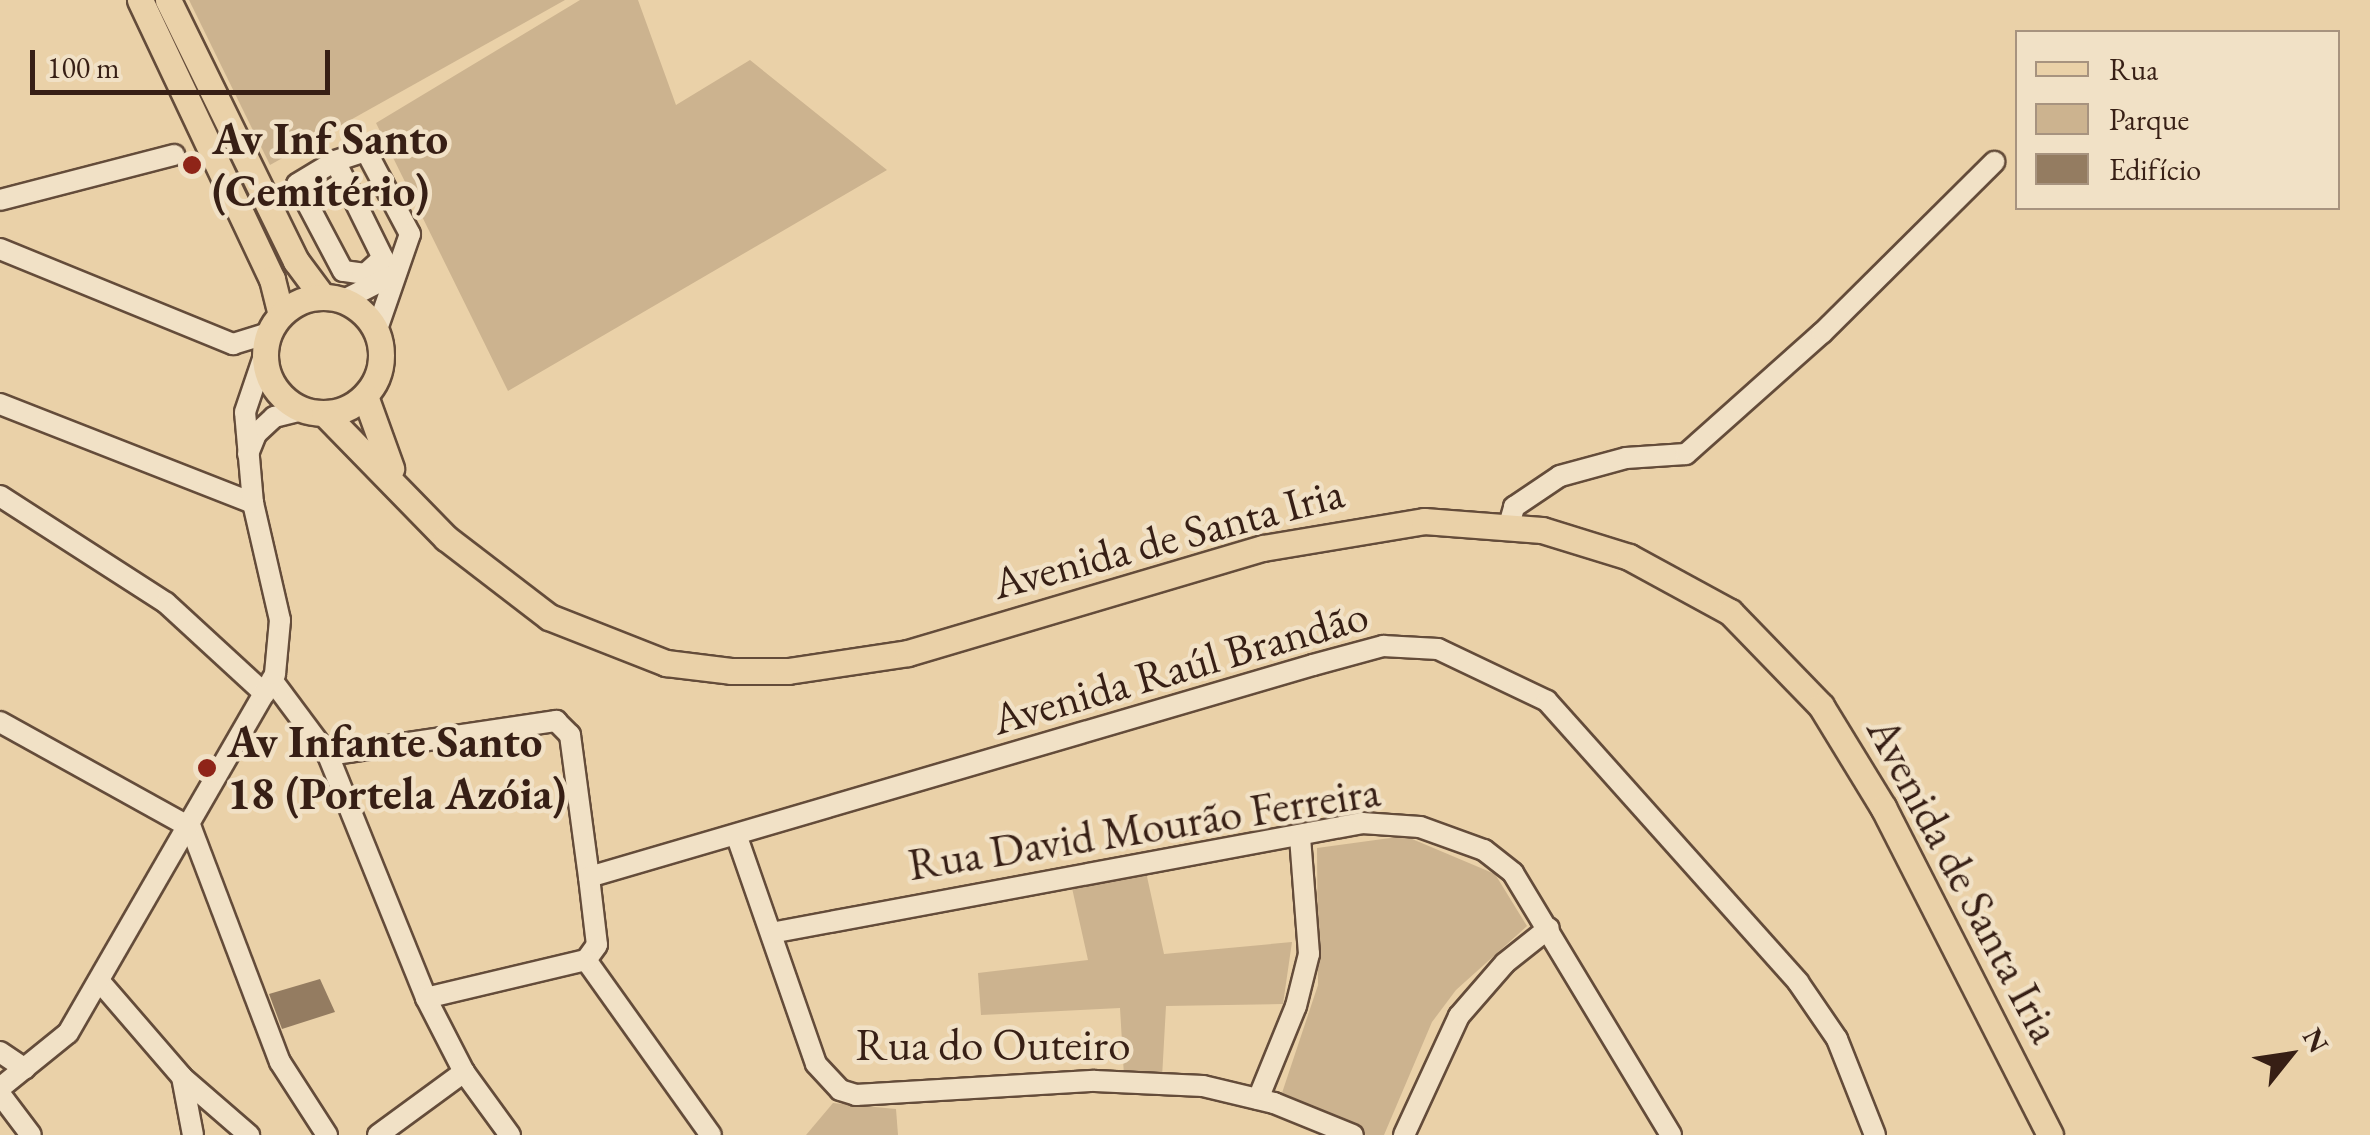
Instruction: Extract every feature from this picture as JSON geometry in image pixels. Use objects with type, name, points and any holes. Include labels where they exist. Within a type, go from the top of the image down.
[{"type":"main road","points":[[140,0],[272,279],[270,379],[313,412],[366,396],[382,354],[376,332],[333,298],[296,261],[168,0]]},
{"type":"main road","points":[[271,335],[333,298]]},
{"type":"main road","name":"Avenida de Santa Iria","points":[[366,396],[387,462],[409,498]]},
{"type":"main road","name":"Avenida de Santa Iria","points":[[313,412],[494,580],[550,617],[666,663],[731,671],[788,671],[908,653],[1328,534],[1424,521],[1509,526],[1586,542],[1674,577],[1730,612],[1778,654],[1822,706],[1864,774],[2050,1135]]},
{"type":"street","points":[[335,161],[383,258],[365,274],[344,271],[297,184],[335,161],[366,150],[410,234],[376,332]]},
{"type":"street","points":[[0,200],[174,156]]},
{"type":"street","points":[[1509,526],[1514,507],[1560,476],[1626,458],[1686,454],[1822,333],[1994,162]]},
{"type":"street","points":[[0,249],[233,344],[271,335]]},
{"type":"street","points":[[333,298],[386,284],[400,268]]},
{"type":"street","points":[[31,1135],[0,1091],[68,1034],[191,828],[269,687],[281,652],[280,620],[253,503],[245,412],[271,335]]},
{"type":"street","points":[[0,404],[253,503]]},
{"type":"street","points":[[248,456],[256,434],[274,417],[313,412]]},
{"type":"street","points":[[0,496],[166,603],[269,687],[328,755],[426,998],[464,1072],[510,1135]]},
{"type":"street","name":"Avenida Raúl Brandão","points":[[589,877],[1383,646],[1438,649],[1547,701],[1574,730],[1798,982],[1838,1040],[1874,1135]]},
{"type":"street","points":[[328,755],[556,721],[570,735],[597,945],[586,960],[426,998]]},
{"type":"street","points":[[0,722],[191,828],[280,1062],[327,1135]]},
{"type":"street","name":"Rua David Mourão Ferreira","points":[[771,932],[1387,823],[1484,850],[1514,873],[1671,1135]]},
{"type":"street","points":[[1258,1099],[1296,1006],[1308,954],[1300,836]]},
{"type":"street","name":"Rua do Outeiro","points":[[737,837],[816,1064],[840,1090],[856,1095],[1096,1081],[1203,1086],[1258,1099],[1353,1135]]},
{"type":"street","points":[[1404,1135],[1459,1016],[1505,963],[1550,928]]},
{"type":"street","points":[[586,960],[711,1135]]},
{"type":"street","points":[[101,982],[182,1076],[249,1135]]},
{"type":"street","points":[[0,1052],[26,1069]]},
{"type":"street","points":[[378,1135],[464,1072]]},
{"type":"street","points":[[182,1076],[193,1135]]},
{"type":"green space","points":[[189,0],[565,0],[270,165]]},
{"type":"green space","points":[[580,0],[638,0],[676,105],[750,60],[887,170],[508,391],[376,123]]},
{"type":"green space","points":[[1405,836],[1495,874],[1527,926],[1456,990],[1432,1022],[1384,1135],[1366,1135],[1281,1096],[1318,985],[1317,848]]},
{"type":"green space","points":[[1146,872],[1164,954],[1292,942],[1283,1004],[1166,1006],[1162,1078],[1124,1076],[1120,1008],[981,1015],[978,973],[1088,960],[1072,888]]},
{"type":"green space","points":[[833,1103],[896,1109],[898,1135],[806,1135]]},
{"type":"building","points":[[320,979],[335,1012],[282,1029],[269,994]]},
{"type":"place","name":"Av Inf Santo (Cemitério)","points":[[192,165]]},
{"type":"place","name":"Av Infante Santo 18 (Portela Azóia)","points":[[207,768]]}]
